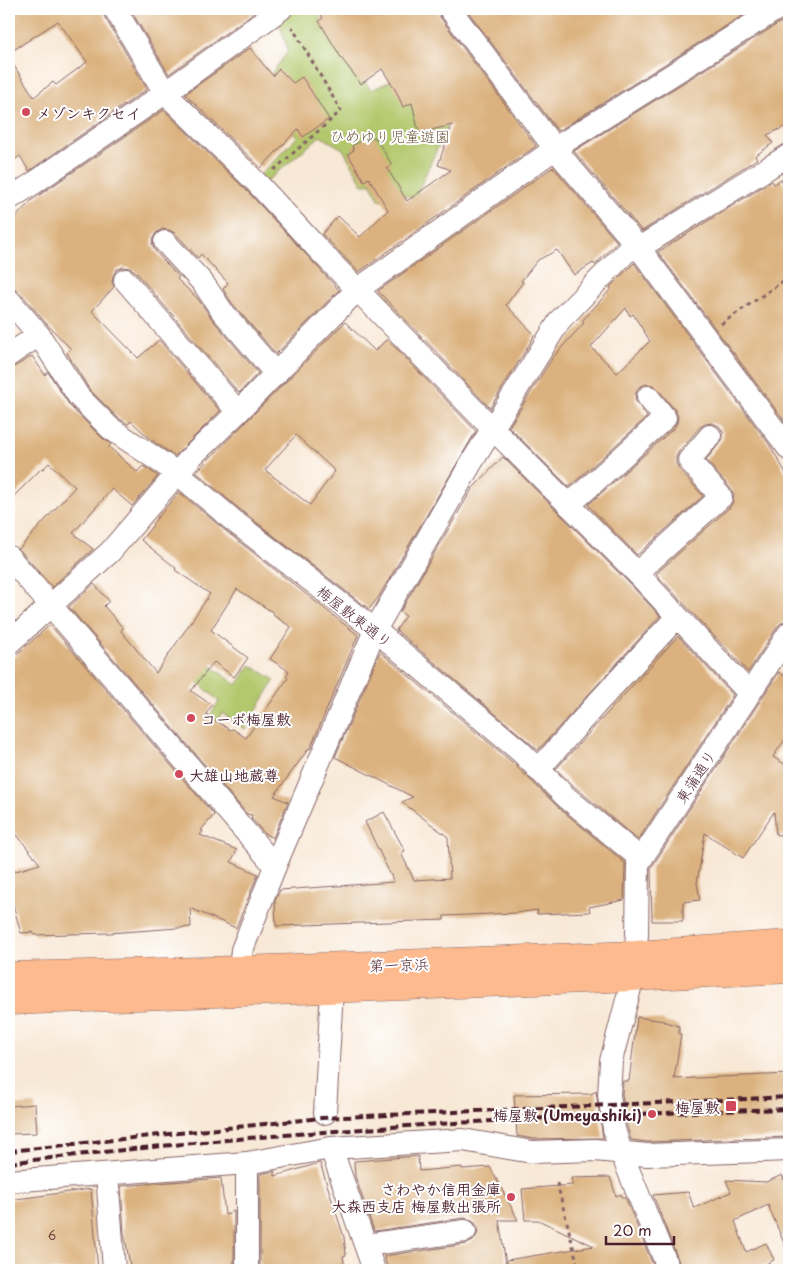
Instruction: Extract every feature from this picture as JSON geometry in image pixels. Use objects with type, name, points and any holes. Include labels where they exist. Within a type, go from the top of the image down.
[{"type":"highway","name":"第一京浜","points":[[9,1001],[332,989],[634,966],[789,944]]},
{"type":"highway","name":"第一京浜","points":[[9,976],[240,970],[634,966],[789,969]]},
{"type":"street","points":[[115,9],[165,93],[258,184],[357,290],[638,573],[749,693]]},
{"type":"street","points":[[450,9],[555,149],[639,248],[788,444]]},
{"type":"street","points":[[9,643],[110,552],[177,473],[357,290],[555,149],[776,9]]},
{"type":"street","points":[[9,198],[37,181],[165,93],[273,11]]},
{"type":"street","points":[[240,970],[242,950],[274,866],[375,630],[492,428],[560,320],[627,251],[639,248],[789,155]]},
{"type":"street","points":[[165,242],[203,283],[222,312],[276,374]]},
{"type":"street","points":[[125,280],[238,412]]},
{"type":"street","name":"梅屋敷東通り","points":[[9,300],[39,335],[79,397],[110,428],[177,473],[235,522],[375,630],[520,751],[566,797],[640,859]]},
{"type":"street","points":[[9,354],[39,335]]},
{"type":"street","points":[[569,505],[665,418],[648,397]]},
{"type":"street","points":[[638,573],[721,497],[689,460],[710,436]]},
{"type":"street","points":[[9,557],[274,866]]},
{"type":"street","points":[[538,770],[677,617]]},
{"type":"street","name":"東蒲通り","points":[[640,859],[789,633]]},
{"type":"street","points":[[640,859],[638,864],[637,935],[634,966],[611,1061],[609,1094],[614,1129],[621,1152],[669,1270]]},
{"type":"street","points":[[324,1113],[332,989]]},
{"type":"street","points":[[9,1182],[247,1163],[331,1148],[463,1140],[532,1152],[596,1150],[657,1154],[789,1150]]},
{"type":"street","points":[[331,1148],[374,1270]]},
{"type":"street","points":[[247,1163],[247,1270]]},
{"type":"street","points":[[106,1174],[114,1270]]},
{"type":"street","points":[[366,1245],[465,1230]]},
{"type":"path","points":[[258,184],[341,111],[273,11]]},
{"type":"path","points":[[704,335],[789,277]]},
{"type":"path","points":[[557,1183],[579,1270]]},
{"type":"green space","name":"ひめゆり児童遊園","points":[[294,9],[314,9],[371,90],[418,69],[457,104],[415,198],[394,193],[380,201],[370,183],[363,185],[343,149],[320,136],[266,182],[260,175],[297,137],[269,97],[267,80],[288,51],[278,19]]},
{"type":"green space","points":[[203,660],[237,685],[250,665],[275,680],[245,729],[222,713],[193,762],[186,754],[219,701],[191,676]]},
{"type":"building","points":[[19,9],[102,9],[104,16],[147,89],[29,171],[20,156],[9,164],[9,58],[34,97],[53,82],[56,85],[87,62],[58,21],[9,53],[9,15]]},
{"type":"building","points":[[130,9],[259,9],[169,74]]},
{"type":"building","points":[[317,9],[437,9],[440,17],[536,146],[359,272],[322,234],[338,216],[360,237],[388,210],[369,178],[364,181],[348,154],[354,150],[352,146],[367,137],[369,140],[375,137],[392,165],[387,168],[407,201],[451,170],[438,165],[452,125],[419,133],[412,103],[403,107],[396,91],[382,69],[361,84],[342,59],[319,21],[323,18]]},
{"type":"building","points":[[466,9],[753,9],[558,131]]},
{"type":"building","points":[[789,15],[789,125],[767,135],[773,143],[755,156],[757,159],[642,231],[574,151],[784,20]]},
{"type":"building","points":[[250,48],[273,76],[279,69],[293,83],[302,77],[329,119],[303,137],[298,129],[261,168],[185,94]]},
{"type":"building","points":[[164,110],[249,193],[339,290],[276,354],[232,303],[223,289],[228,283],[201,254],[198,258],[175,233],[169,230],[162,229],[156,233],[152,244],[155,251],[179,277],[177,279],[198,299],[212,319],[258,373],[239,393],[135,271],[123,267],[116,270],[112,282],[114,287],[92,311],[138,358],[159,340],[220,411],[175,456],[150,439],[131,421],[128,424],[118,418],[89,389],[67,353],[71,349],[19,291],[9,287],[9,224],[32,200]]},
{"type":"building","points":[[553,167],[617,242],[595,265],[593,263],[574,275],[557,250],[538,260],[521,281],[523,282],[506,305],[534,334],[490,408],[378,291]]},
{"type":"building","points":[[781,179],[789,193],[789,427],[658,252],[772,181],[774,184]]},
{"type":"building","points":[[634,263],[769,444],[789,478],[789,620],[778,626],[748,672],[656,574],[730,507],[733,502],[734,495],[731,489],[706,460],[723,439],[723,432],[719,426],[712,423],[700,427],[676,457],[679,469],[703,496],[637,555],[588,505],[674,428],[678,416],[658,389],[653,385],[646,384],[639,387],[635,400],[647,417],[569,487],[509,427],[553,357],[584,323],[582,321],[611,289],[610,287]],"holes":[[[626,308],[630,316],[633,314],[650,341],[617,373],[591,347]]]},
{"type":"building","points":[[345,322],[375,351],[387,339],[476,431],[378,598],[369,609],[243,512],[196,472]],"holes":[[[296,435],[335,471],[310,505],[265,470]]]},
{"type":"building","points":[[32,356],[45,375],[48,372],[70,406],[101,437],[111,444],[109,447],[137,472],[143,466],[158,476],[132,506],[112,489],[73,533],[93,549],[52,587],[19,549],[75,487],[49,463],[9,501],[9,368]]},
{"type":"building","points":[[503,457],[660,616],[538,750],[396,630],[406,616],[400,612],[472,489]]},
{"type":"building","points":[[179,492],[358,635],[310,749],[274,796],[288,802],[273,838],[265,834],[251,818],[252,815],[247,814],[69,607],[94,584],[109,601],[104,606],[123,628],[121,631],[156,673],[210,594],[175,570],[176,568],[141,540]],"holes":[[[237,589],[274,613],[273,615],[291,627],[270,659],[289,671],[286,676],[288,678],[246,738],[206,714],[212,705],[191,691],[214,662],[234,677],[248,658],[211,630]]]},
{"type":"building","points":[[50,625],[214,815],[201,830],[203,831],[200,835],[237,850],[231,862],[258,874],[236,928],[190,908],[191,927],[109,933],[34,935],[33,932],[21,933],[9,891],[9,873],[40,864],[9,825],[9,661]]},
{"type":"building","points":[[678,636],[733,695],[638,840],[556,769]]},
{"type":"building","points":[[380,652],[511,761],[558,807],[625,863],[624,900],[589,907],[590,912],[537,914],[538,910],[515,913],[444,916],[444,920],[276,926],[275,901],[280,890],[394,882],[365,822],[384,812],[405,851],[401,853],[414,880],[450,878],[448,837],[402,802],[413,797],[335,757]]},
{"type":"building","points":[[779,672],[789,679],[789,733],[773,757],[789,767],[789,834],[776,835],[774,812],[743,858],[705,833],[697,883],[700,900],[683,902],[683,921],[652,921],[651,868]]},
{"type":"building","name":"梅屋敷 (Umeyashiki)","points":[[637,1017],[664,1021],[679,1026],[679,1034],[681,1034],[674,1079],[789,1074],[789,1137],[647,1142],[631,1140],[622,1094],[623,1081],[629,1081]]},
{"type":"building","points":[[596,1091],[603,1138],[533,1139],[517,1136],[514,1095],[591,1094]]},
{"type":"building","points":[[35,1104],[37,1133],[9,1134],[9,1106]]},
{"type":"building","points":[[418,1156],[419,1171],[462,1167],[462,1169],[490,1167],[518,1220],[499,1220],[507,1270],[388,1270],[384,1256],[467,1244],[473,1241],[477,1235],[478,1229],[475,1223],[464,1218],[374,1231],[355,1176],[354,1161]]},
{"type":"building","points":[[320,1163],[344,1237],[346,1255],[343,1256],[345,1270],[260,1270],[260,1174],[275,1171],[275,1176]]},
{"type":"building","points":[[782,1175],[784,1180],[789,1178],[789,1255],[768,1205],[735,1221],[746,1252],[766,1243],[774,1260],[753,1270],[682,1270],[653,1195],[688,1192],[694,1208],[731,1192],[726,1180],[766,1182]]},
{"type":"building","points":[[610,1177],[616,1196],[621,1194],[622,1197],[625,1197],[655,1270],[508,1270],[507,1260],[594,1246],[538,1220],[525,1220],[522,1189],[573,1185],[571,1178]]},
{"type":"building","points":[[221,1178],[225,1215],[234,1211],[234,1270],[131,1270],[124,1233],[121,1186]]},
{"type":"building","points":[[91,1189],[98,1270],[9,1270],[9,1200]]},
{"type":"railway","points":[[9,1151],[321,1118],[789,1097]]},
{"type":"railway","points":[[9,1163],[204,1142],[399,1127],[594,1116],[789,1109]]},
{"type":"place","name":"メゾンキクセイ","points":[[26,112]]},
{"type":"place","name":"コーポ梅屋敷","points":[[191,718]]},
{"type":"place","name":"大雄山地蔵尊","points":[[179,774]]},
{"type":"place","name":"梅屋敷","points":[[731,1106]]},
{"type":"place","name":"梅屋敷 (Umeyashiki)","points":[[652,1114]]},
{"type":"place","name":"さわやか信用金庫 大森西支店 梅屋敷出張所","points":[[511,1197]]}]
